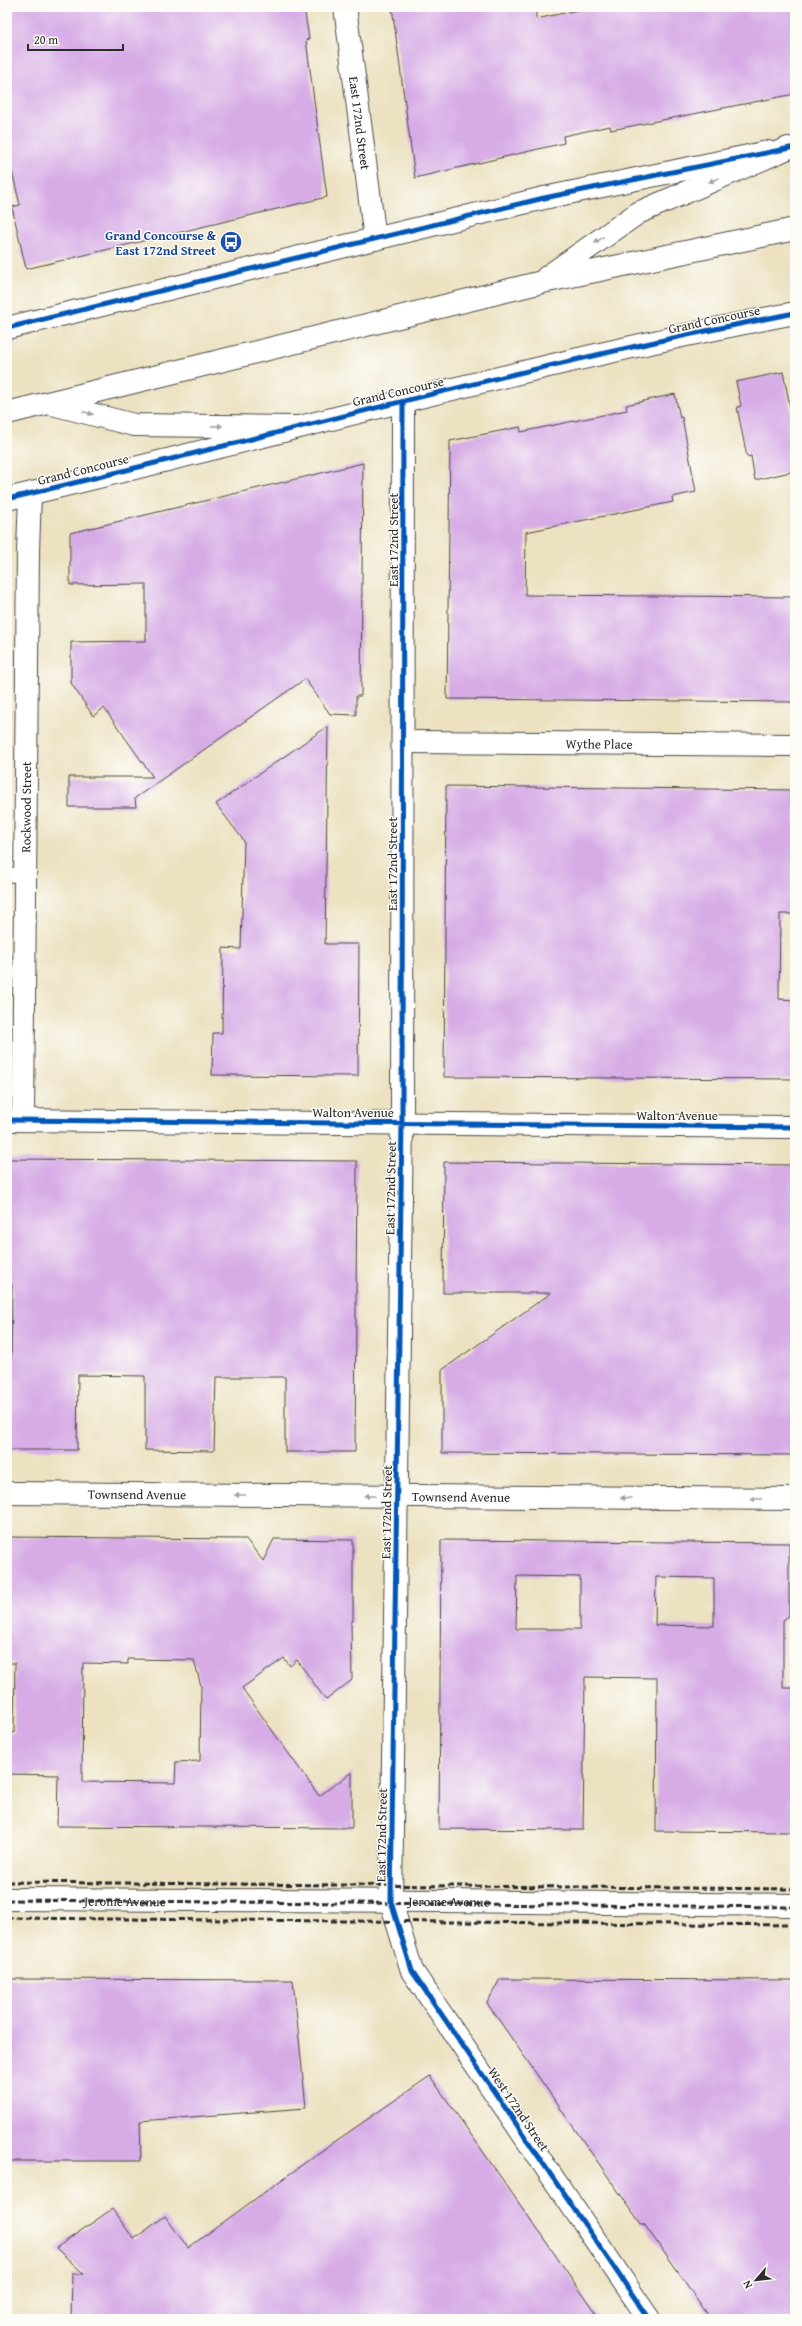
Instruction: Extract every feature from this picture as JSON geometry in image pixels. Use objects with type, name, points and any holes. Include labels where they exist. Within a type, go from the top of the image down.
[{"type":"street","name":"East 172nd Street","points":[[345,7],[375,239]]},
{"type":"street","points":[[7,328],[551,196],[792,147]]},
{"type":"street","points":[[538,283],[638,213],[792,147]]},
{"type":"street","points":[[7,413],[538,283],[795,228]]},
{"type":"street","name":"Grand Concourse","points":[[7,499],[403,402],[662,341],[795,313]]},
{"type":"street","name":"East 172nd Street","points":[[390,1902],[402,1123],[403,402]]},
{"type":"street","points":[[51,403],[134,426],[296,428]]},
{"type":"street","name":"Rockwood Street","points":[[15,1120],[16,875],[30,494]]},
{"type":"street","name":"Wythe Place","points":[[403,742],[795,745]]},
{"type":"street","name":"Walton Avenue","points":[[15,1120],[795,1126]]},
{"type":"street","name":"Townsend Avenue","points":[[7,1493],[795,1499]]},
{"type":"street","name":"Jerome Avenue","points":[[7,1899],[795,1905]]},
{"type":"street","name":"West 172nd Street","points":[[390,1902],[412,1971],[649,2319]]},
{"type":"building","points":[[7,7],[304,7],[309,39],[306,40],[327,197],[26,269],[12,207],[20,205],[7,150]]},
{"type":"building","points":[[392,7],[536,7],[536,19],[592,7],[795,7],[795,94],[611,130],[610,126],[563,136],[564,143],[415,178]]},
{"type":"building","points":[[783,372],[795,431],[795,471],[755,480],[751,456],[747,457],[737,407],[741,406],[736,382]]},
{"type":"building","points":[[675,394],[680,418],[682,417],[696,492],[672,497],[673,502],[526,532],[525,595],[795,597],[795,702],[447,699],[450,441],[520,427],[521,432],[627,410],[626,405]]},
{"type":"building","points":[[363,463],[361,696],[356,696],[356,715],[330,714],[305,679],[135,798],[136,807],[69,807],[69,777],[153,777],[104,708],[93,716],[71,683],[71,642],[146,641],[146,584],[70,585],[70,533]]},
{"type":"building","points":[[328,726],[325,944],[359,944],[358,1076],[212,1075],[213,1033],[222,1033],[223,948],[241,949],[244,841],[216,804]]},
{"type":"building","points":[[446,786],[795,790],[795,914],[780,914],[779,999],[795,1000],[795,1079],[444,1077]]},
{"type":"building","points":[[7,1159],[357,1161],[355,1452],[285,1452],[285,1377],[216,1377],[214,1451],[145,1450],[145,1376],[78,1375],[77,1450],[7,1450],[8,1378],[11,1373],[12,1285],[7,1285]]},
{"type":"building","points":[[444,1162],[795,1165],[795,1455],[442,1453],[442,1370],[551,1293],[443,1293]]},
{"type":"building","points":[[7,1537],[246,1539],[263,1561],[274,1539],[353,1540],[353,1621],[351,1622],[352,1680],[326,1700],[297,1660],[290,1666],[284,1658],[242,1688],[319,1796],[352,1772],[352,1828],[57,1826],[58,1775],[7,1774],[7,1733],[14,1733],[15,1663],[7,1663]],"holes":[[[128,1659],[194,1660],[201,1686],[200,1761],[176,1762],[175,1783],[82,1782],[83,1663],[128,1664]]]},
{"type":"building","points":[[441,1540],[789,1543],[789,1616],[783,1620],[783,1688],[795,1688],[795,1832],[656,1831],[657,1678],[585,1677],[583,1830],[439,1829]],"holes":[[[517,1576],[580,1577],[580,1629],[516,1629]],[[656,1577],[714,1578],[714,1626],[655,1625]]]},
{"type":"building","points":[[7,1979],[293,1980],[306,2108],[140,2121],[141,2161],[7,2161]]},
{"type":"building","points":[[500,1979],[795,1980],[795,2319],[711,2319],[644,2224],[641,2224],[487,2003]]},
{"type":"building","points":[[430,2076],[600,2319],[71,2319],[72,2274],[84,2274],[56,2248],[112,2209],[134,2239],[165,2216],[188,2248],[317,2154]]},
{"type":"railway","points":[[7,1882],[795,1889]]},
{"type":"railway","points":[[7,1900],[795,1907]]},
{"type":"railway","points":[[7,1918],[795,1925]]},
{"type":"cycle path","points":[[7,328],[544,198],[795,147]]},
{"type":"cycle path","points":[[7,499],[499,378],[696,333],[795,313]]},
{"type":"cycle path","points":[[403,402],[402,1123],[391,1902],[412,1971],[649,2319]]},
{"type":"cycle path","points":[[7,1120],[795,1127]]},
{"type":"place","name":"Grand Concourse & East 172nd Street","points":[[231,242]]}]
